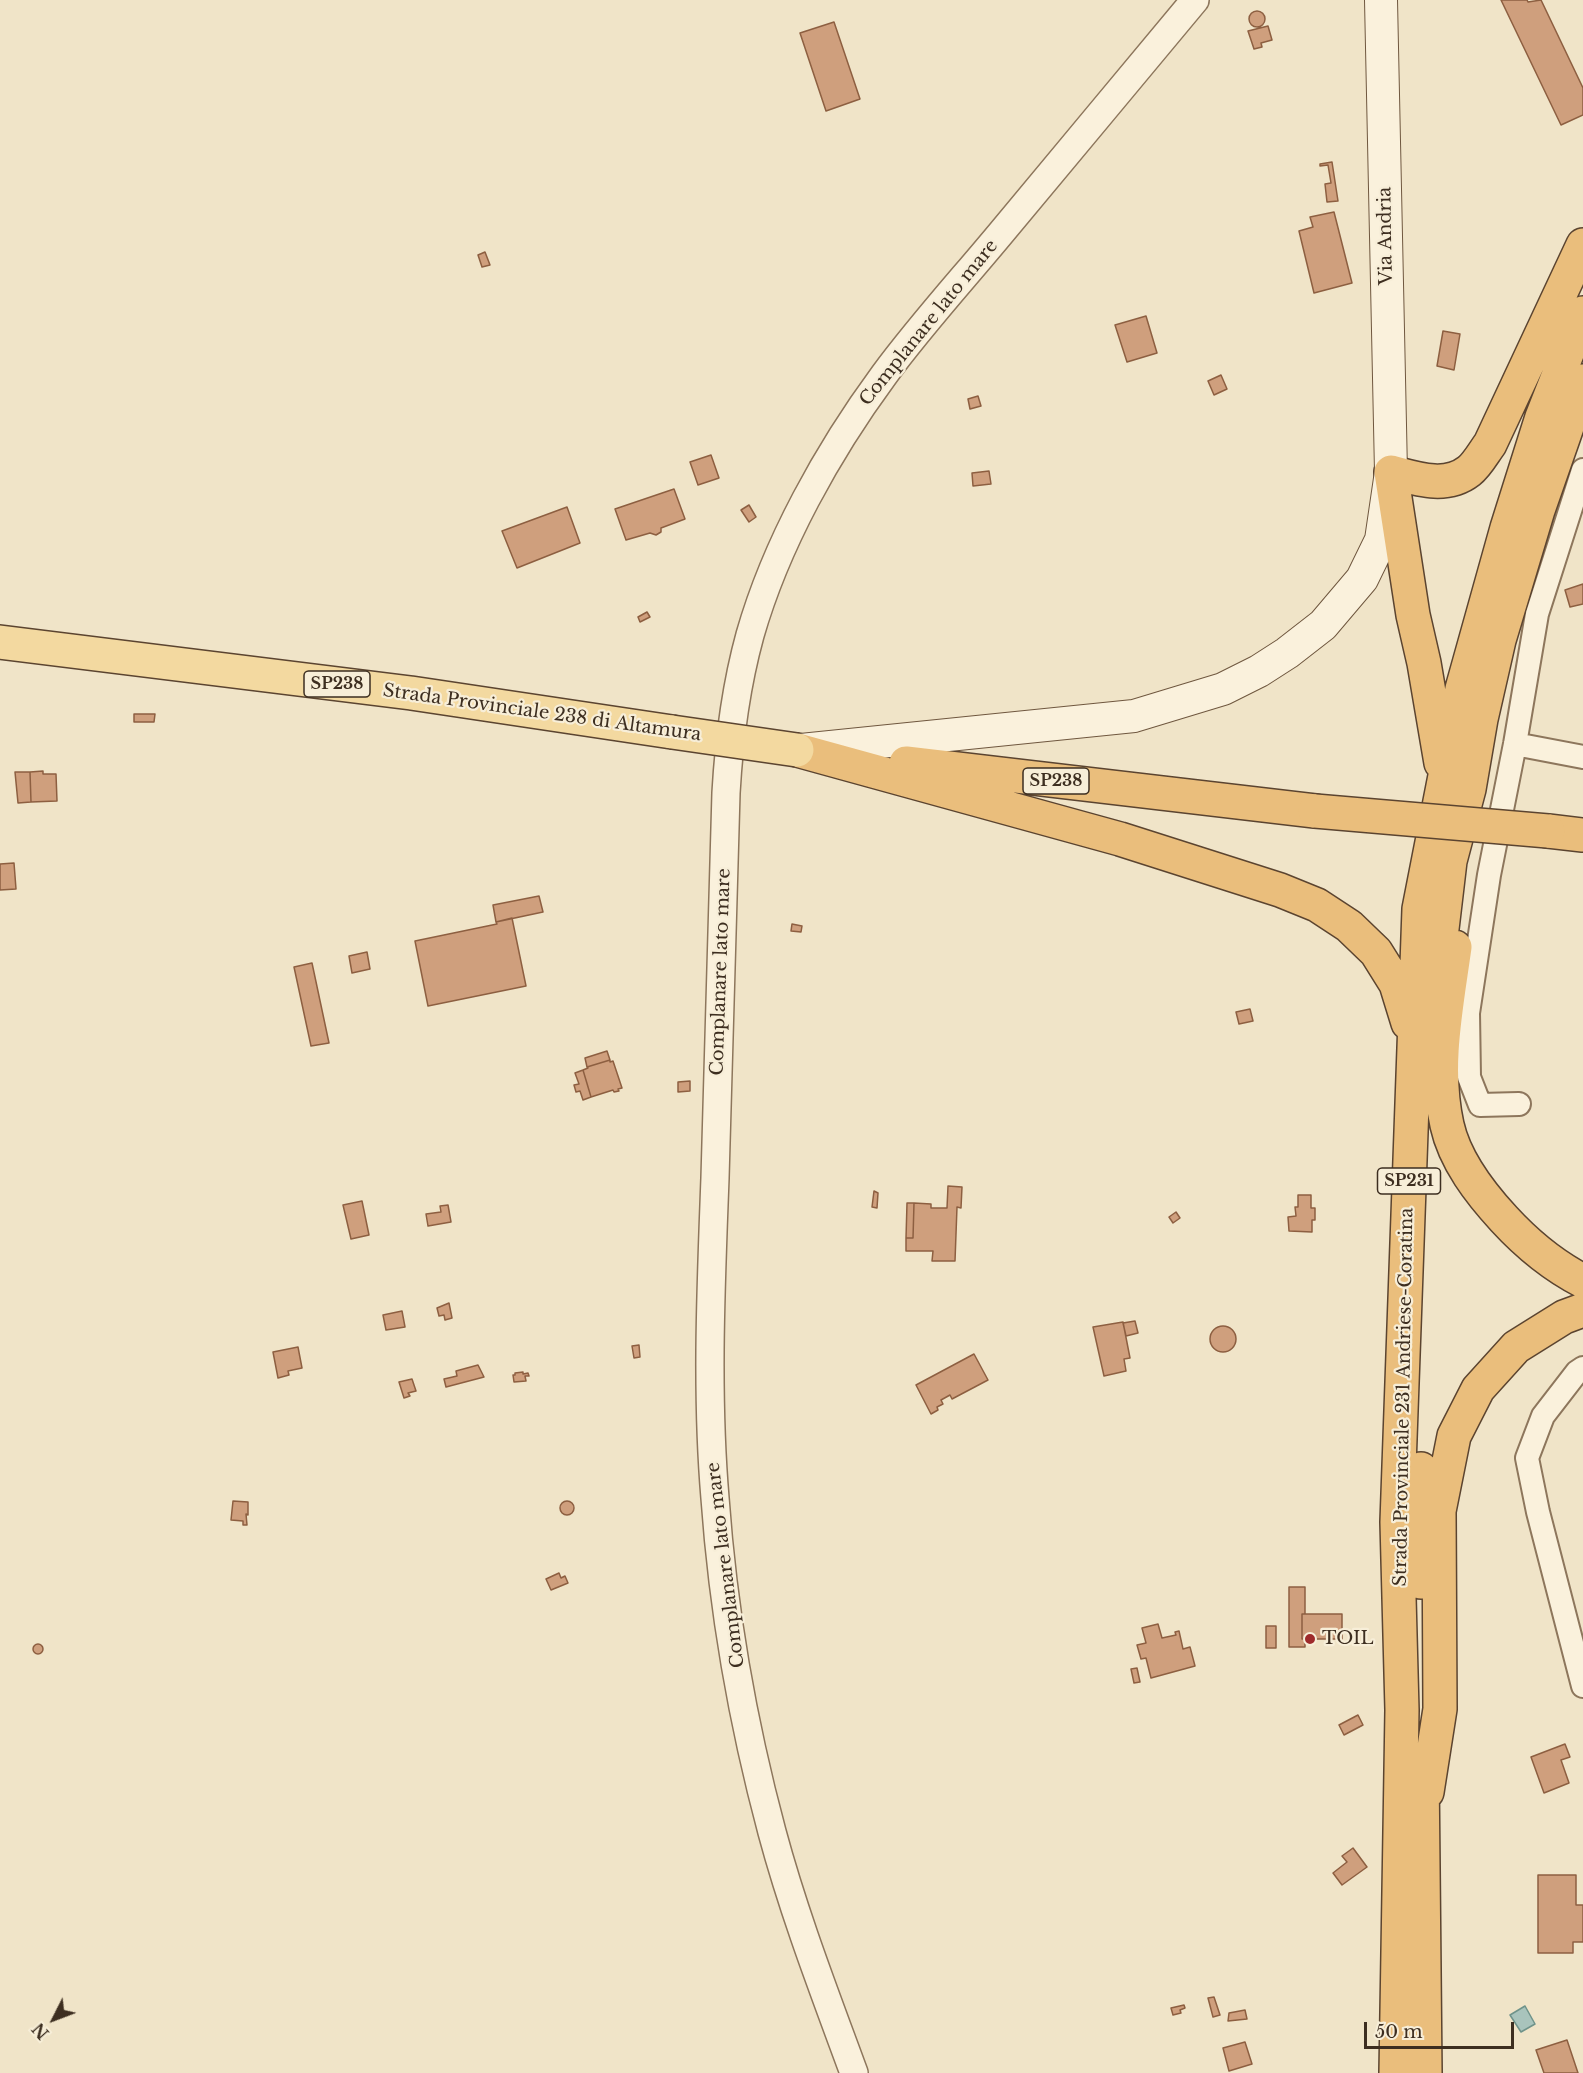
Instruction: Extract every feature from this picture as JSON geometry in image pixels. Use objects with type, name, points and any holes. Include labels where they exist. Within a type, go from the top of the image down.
[{"type":"highway","points":[[1444,781],[1424,663],[1413,615],[1391,472],[1424,481],[1447,481],[1470,471],[1490,444],[1583,245]]},
{"type":"highway","name":"Strada Provinciale 231 Andriese-Coratina","points":[[1396,2073],[1401,1710],[1397,1522],[1419,909],[1462,689],[1507,528],[1542,417],[1583,313]]},
{"type":"highway","name":"Strada Provinciale 231 Andriese-Coratina","points":[[1425,2073],[1420,1478],[1426,1091],[1432,1013],[1450,861],[1469,789],[1481,719],[1499,640],[1538,510],[1583,381]]},
{"type":"highway","points":[[797,750],[1120,839],[1280,890],[1317,905],[1349,926],[1376,952],[1396,984],[1408,1019],[1408,1105],[1411,1133]]},
{"type":"highway","name":"SP238","points":[[797,750],[1315,811],[1583,835]]},
{"type":"highway","points":[[1446,888],[1458,917],[1444,1037],[1442,1088],[1447,1127],[1461,1161],[1482,1195],[1539,1253],[1583,1281]]},
{"type":"highway","points":[[1423,1817],[1440,1709],[1439,1511],[1454,1436],[1478,1389],[1516,1347],[1564,1317],[1583,1310]]},
{"type":"main road","name":"Via Andria","points":[[797,750],[1134,716],[1223,689],[1259,671],[1323,625],[1362,579],[1381,540],[1391,472],[1381,0]]},
{"type":"main road","name":"Strada Provinciale 238 di Altamura","points":[[0,642],[411,693],[797,750]]},
{"type":"street","name":"Complanare lato mare","points":[[854,2073],[806,1944],[770,1822],[746,1722],[728,1611],[715,1498],[710,1382],[726,793],[729,753],[741,674],[750,634],[764,593],[798,515],[838,442],[892,365],[1195,0]]},
{"type":"street","points":[[1519,1104],[1480,1105],[1469,1077],[1470,1002],[1489,875],[1515,744],[1537,614],[1583,470]]},
{"type":"street","points":[[1515,744],[1583,757]]},
{"type":"street","points":[[1583,1368],[1577,1372],[1543,1416],[1527,1458],[1538,1512],[1583,1686]]},
{"type":"water","points":[[1525,2006],[1535,2024],[1521,2032],[1510,2015]]},
{"type":"building","points":[[1501,0],[1527,0],[1528,2],[1541,0],[1583,88],[1583,115],[1561,125]]},
{"type":"building","points":[[1254,11],[1260,11],[1265,19],[1263,25],[1254,27],[1249,22],[1249,16]]},
{"type":"building","points":[[834,22],[860,99],[826,111],[800,33]]},
{"type":"building","points":[[1268,26],[1272,40],[1261,43],[1262,47],[1254,49],[1248,31]]},
{"type":"building","points":[[1332,162],[1338,201],[1327,202],[1325,184],[1331,183],[1328,165],[1320,166],[1320,164]]},
{"type":"building","points":[[1334,212],[1352,283],[1314,293],[1299,231],[1313,227],[1310,217]]},
{"type":"building","points":[[485,252],[490,265],[482,267],[478,255]]},
{"type":"building","points":[[1146,316],[1157,353],[1127,362],[1115,325]]},
{"type":"building","points":[[1443,331],[1460,334],[1454,370],[1437,366]]},
{"type":"building","points":[[1221,375],[1227,389],[1214,395],[1208,381]]},
{"type":"building","points":[[978,396],[981,406],[970,409],[968,399]]},
{"type":"building","points":[[711,455],[719,478],[698,485],[690,462]]},
{"type":"building","points":[[989,471],[991,484],[973,486],[972,473]]},
{"type":"building","points":[[674,489],[685,519],[661,528],[661,532],[656,535],[650,533],[626,540],[615,509]]},
{"type":"building","points":[[749,505],[756,517],[749,522],[741,510]]},
{"type":"building","points":[[567,507],[580,543],[517,568],[502,531]]},
{"type":"building","points":[[1583,584],[1583,604],[1570,607],[1565,590]]},
{"type":"building","points":[[647,612],[650,617],[640,622],[638,617]]},
{"type":"building","points":[[134,714],[155,714],[154,722],[134,722]]},
{"type":"building","points":[[43,771],[43,774],[56,774],[57,801],[31,802],[30,772]]},
{"type":"building","points":[[15,772],[30,772],[31,802],[18,803]]},
{"type":"building","points":[[14,863],[16,889],[0,890],[0,864]]},
{"type":"building","points":[[539,896],[543,912],[496,922],[493,905]]},
{"type":"building","points":[[512,918],[526,986],[428,1006],[415,941],[497,924],[496,922]]},
{"type":"building","points":[[792,924],[802,926],[801,932],[791,931]]},
{"type":"building","points":[[367,952],[370,969],[352,973],[349,956]]},
{"type":"building","points":[[312,963],[329,1043],[311,1046],[294,967]]},
{"type":"building","points":[[1250,1009],[1253,1021],[1239,1024],[1236,1012]]},
{"type":"building","points":[[607,1051],[610,1060],[587,1067],[585,1058]]},
{"type":"building","points":[[610,1060],[610,1062],[613,1061],[622,1088],[618,1089],[619,1091],[614,1092],[613,1090],[591,1097],[583,1070]]},
{"type":"building","points":[[583,1070],[591,1097],[583,1100],[580,1091],[576,1092],[574,1085],[579,1084],[575,1073]]},
{"type":"building","points":[[690,1081],[690,1091],[678,1092],[678,1082]]},
{"type":"building","points":[[948,1186],[962,1187],[961,1208],[957,1207],[955,1261],[932,1261],[933,1251],[906,1251],[906,1238],[913,1238],[914,1203],[931,1204],[931,1208],[947,1208]]},
{"type":"building","points":[[874,1191],[878,1193],[877,1208],[872,1207]]},
{"type":"building","points":[[1298,1195],[1311,1195],[1311,1208],[1315,1208],[1312,1232],[1289,1231],[1288,1217],[1296,1216],[1295,1207],[1298,1207]]},
{"type":"building","points":[[362,1201],[369,1235],[351,1239],[343,1205]]},
{"type":"building","points":[[907,1203],[914,1203],[913,1238],[906,1238]]},
{"type":"building","points":[[448,1205],[451,1222],[428,1226],[426,1214],[441,1212],[440,1206]]},
{"type":"building","points":[[1176,1212],[1180,1218],[1173,1223],[1169,1217]]},
{"type":"building","points":[[449,1303],[452,1318],[445,1320],[444,1315],[439,1316],[437,1308]]},
{"type":"building","points":[[402,1311],[405,1327],[386,1330],[383,1315]]},
{"type":"building","points":[[1135,1321],[1138,1333],[1126,1336],[1123,1323]]},
{"type":"building","points":[[1123,1322],[1130,1358],[1124,1359],[1126,1371],[1104,1376],[1093,1327]]},
{"type":"building","points":[[1223,1326],[1232,1330],[1236,1339],[1232,1348],[1223,1352],[1214,1348],[1210,1339],[1214,1330]]},
{"type":"building","points":[[639,1345],[640,1357],[634,1358],[632,1346]]},
{"type":"building","points":[[298,1347],[302,1368],[288,1371],[289,1375],[278,1378],[273,1352]]},
{"type":"building","points":[[974,1354],[988,1380],[952,1399],[950,1395],[941,1400],[943,1404],[931,1414],[916,1385]]},
{"type":"building","points":[[478,1365],[484,1377],[446,1387],[444,1379],[457,1376],[456,1371]]},
{"type":"building","points":[[523,1372],[523,1374],[528,1373],[529,1376],[525,1376],[526,1381],[514,1382],[513,1375]]},
{"type":"building","points":[[412,1379],[416,1391],[408,1393],[410,1396],[404,1398],[399,1382]]},
{"type":"building","points":[[233,1501],[248,1502],[247,1525],[243,1525],[243,1521],[231,1520]]},
{"type":"building","points":[[567,1501],[572,1503],[574,1508],[572,1513],[567,1515],[562,1513],[560,1508],[562,1503]]},
{"type":"building","points":[[559,1573],[561,1578],[565,1576],[568,1583],[551,1590],[546,1579]]},
{"type":"building","points":[[1289,1587],[1305,1587],[1302,1639],[1305,1639],[1305,1647],[1289,1647]]},
{"type":"building","points":[[1302,1614],[1342,1614],[1342,1639],[1302,1639]]},
{"type":"building","points":[[1158,1624],[1162,1638],[1176,1635],[1175,1632],[1179,1631],[1183,1649],[1190,1647],[1195,1666],[1151,1678],[1146,1658],[1141,1659],[1137,1645],[1146,1643],[1142,1628]]},
{"type":"building","points":[[1266,1626],[1276,1626],[1276,1648],[1266,1648]]},
{"type":"building","points":[[38,1644],[43,1649],[38,1654],[33,1649]]},
{"type":"building","points":[[1137,1668],[1140,1682],[1134,1683],[1131,1669]]},
{"type":"building","points":[[1358,1715],[1363,1725],[1344,1735],[1339,1725]]},
{"type":"building","points":[[1565,1744],[1570,1757],[1561,1760],[1569,1783],[1544,1793],[1531,1757]]},
{"type":"building","points":[[1353,1848],[1367,1867],[1342,1885],[1333,1873],[1347,1862],[1342,1856]]},
{"type":"building","points":[[1538,1875],[1576,1875],[1576,1905],[1583,1905],[1583,1942],[1573,1942],[1573,1953],[1538,1953]]},
{"type":"building","points":[[1214,1997],[1220,2015],[1213,2017],[1208,1998]]},
{"type":"building","points":[[1184,2005],[1185,2008],[1180,2010],[1181,2013],[1173,2015],[1171,2008]]},
{"type":"building","points":[[1245,2010],[1247,2019],[1228,2021],[1229,2013]]},
{"type":"building","points":[[1567,2040],[1578,2073],[1544,2073],[1536,2050]]},
{"type":"building","points":[[1245,2042],[1252,2064],[1229,2071],[1223,2048]]},
{"type":"place","name":"TOIL","points":[[1310,1639]]}]
